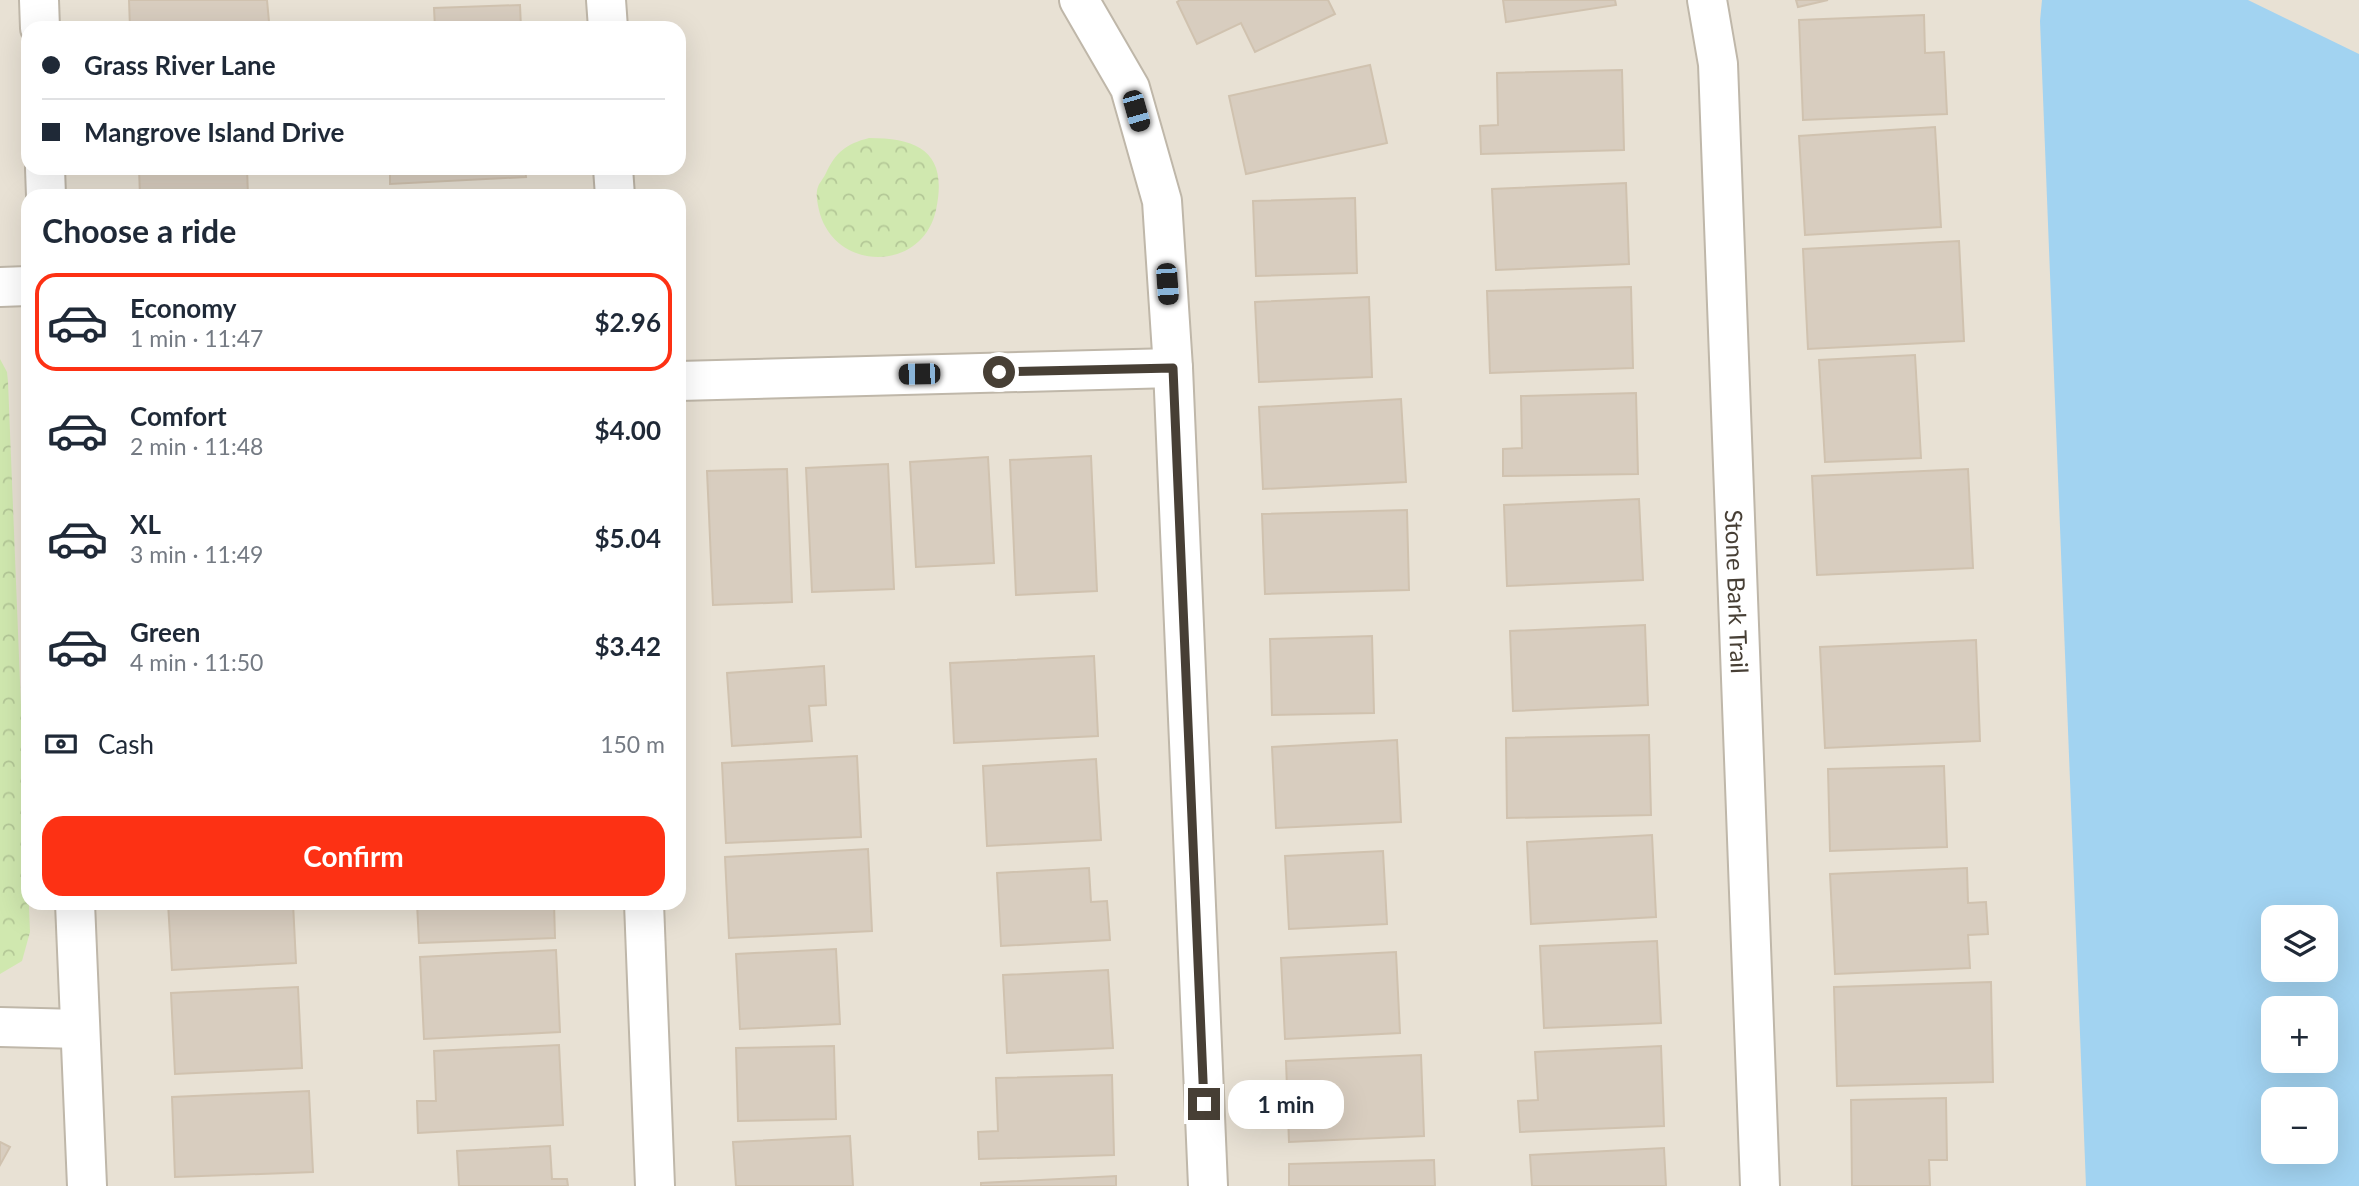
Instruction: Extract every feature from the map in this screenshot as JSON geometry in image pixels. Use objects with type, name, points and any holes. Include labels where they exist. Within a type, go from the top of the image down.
[{"type":"street","points":[[39,0],[40,21]]},
{"type":"street","points":[[606,0],[608,21]]},
{"type":"street","points":[[1079,0],[1130,88],[1162,201],[1173,368],[1208,1186]]},
{"type":"street","name":"Stone Bark Trail","points":[[1707,0],[1718,64],[1760,1186]]},
{"type":"street","points":[[0,287],[21,286]]},
{"type":"street","points":[[686,381],[1173,368]]},
{"type":"street","points":[[75,910],[87,1186]]},
{"type":"street","points":[[643,910],[655,1186]]},
{"type":"street","points":[[0,1027],[11,1030],[80,1029]]},
{"type":"shaded area","points":[[0,0],[2359,0],[2359,1186],[0,1186]]},
{"type":"green space","points":[[869,138],[903,141],[916,146],[934,163],[938,175],[936,210],[928,230],[915,245],[898,254],[880,257],[861,255],[844,247],[830,233],[820,214],[817,190],[830,166],[848,146]]},
{"type":"green space","points":[[0,359],[7,372],[8,382],[21,707],[21,910],[29,910],[30,932],[22,961],[0,974]]},
{"type":"water","points":[[2042,0],[2248,0],[2359,54],[2359,1186],[2086,1186],[2040,21]]},
{"type":"building","points":[[129,0],[267,0],[269,21],[130,21]]},
{"type":"building","points":[[1328,0],[1335,14],[1255,52],[1241,23],[1197,44],[1177,2]]},
{"type":"building","points":[[1503,0],[1615,0],[1616,5],[1506,22]]},
{"type":"building","points":[[1796,0],[1828,0],[1798,7]]},
{"type":"building","points":[[520,5],[521,21],[435,21],[434,8]]},
{"type":"building","points":[[1924,15],[1925,53],[1944,52],[1947,114],[1803,120],[1799,20]]},
{"type":"building","points":[[1370,65],[1387,143],[1246,174],[1229,96]]},
{"type":"building","points":[[1622,70],[1624,150],[1481,154],[1480,126],[1498,125],[1497,73]]},
{"type":"building","points":[[1935,127],[1941,227],[1805,235],[1799,136]]},
{"type":"building","points":[[139,175],[247,175],[248,189],[140,189]]},
{"type":"building","points":[[390,175],[526,177],[390,184]]},
{"type":"building","points":[[1626,183],[1629,264],[1496,270],[1492,189]]},
{"type":"building","points":[[1355,198],[1357,273],[1256,276],[1253,201]]},
{"type":"building","points":[[1959,241],[1964,341],[1808,349],[1803,249]]},
{"type":"building","points":[[1631,287],[1633,368],[1490,373],[1487,291]]},
{"type":"building","points":[[1369,297],[1372,377],[1259,382],[1255,302]]},
{"type":"building","points":[[1915,355],[1921,458],[1825,462],[1819,360]]},
{"type":"building","points":[[1636,393],[1638,474],[1503,476],[1503,449],[1522,448],[1521,396]]},
{"type":"building","points":[[1401,399],[1406,482],[1263,489],[1259,407]]},
{"type":"building","points":[[1091,456],[1097,591],[1016,595],[1010,460]]},
{"type":"building","points":[[988,457],[994,563],[916,567],[910,462]]},
{"type":"building","points":[[888,464],[894,589],[812,592],[806,468]]},
{"type":"building","points":[[787,469],[792,602],[713,605],[707,471]]},
{"type":"building","points":[[1968,469],[1973,568],[1817,575],[1812,476]]},
{"type":"building","points":[[1639,499],[1643,580],[1507,586],[1504,505]]},
{"type":"building","points":[[1407,510],[1409,590],[1265,594],[1262,514]]},
{"type":"building","points":[[1645,625],[1648,705],[1513,711],[1510,631]]},
{"type":"building","points":[[1372,636],[1374,713],[1272,715],[1270,639]]},
{"type":"building","points":[[1976,640],[1980,741],[1825,748],[1820,647]]},
{"type":"building","points":[[1094,656],[1098,736],[954,743],[950,663]]},
{"type":"building","points":[[824,666],[826,705],[809,706],[812,741],[732,746],[727,673]]},
{"type":"building","points":[[1649,735],[1651,815],[1507,818],[1506,738]]},
{"type":"building","points":[[1397,740],[1401,822],[1276,828],[1272,747]]},
{"type":"building","points":[[857,756],[861,837],[726,843],[722,763]]},
{"type":"building","points":[[1096,759],[1101,840],[987,846],[983,766]]},
{"type":"building","points":[[1944,766],[1947,847],[1830,851],[1828,769]]},
{"type":"building","points":[[1652,835],[1656,917],[1531,924],[1527,842]]},
{"type":"building","points":[[868,849],[872,931],[729,938],[725,857]]},
{"type":"building","points":[[1383,851],[1387,924],[1289,929],[1285,856]]},
{"type":"building","points":[[1089,868],[1091,902],[1107,901],[1110,940],[1001,946],[997,873]]},
{"type":"building","points":[[1967,868],[1968,903],[1986,902],[1988,934],[1968,935],[1970,968],[1835,974],[1830,874]]},
{"type":"building","points":[[168,910],[293,910],[296,963],[172,970]]},
{"type":"building","points":[[417,910],[554,910],[555,938],[419,943]]},
{"type":"building","points":[[1657,941],[1661,1023],[1544,1028],[1540,946]]},
{"type":"building","points":[[836,949],[840,1024],[740,1029],[736,954]]},
{"type":"building","points":[[556,950],[560,1032],[424,1039],[420,957]]},
{"type":"building","points":[[1396,952],[1400,1033],[1285,1039],[1281,958]]},
{"type":"building","points":[[1108,970],[1113,1048],[1007,1053],[1003,975]]},
{"type":"building","points":[[1991,982],[1993,1082],[1837,1086],[1834,987]]},
{"type":"building","points":[[298,987],[302,1068],[175,1074],[171,993]]},
{"type":"building","points":[[559,1045],[563,1125],[418,1133],[417,1101],[436,1101],[434,1051]]},
{"type":"building","points":[[834,1046],[836,1119],[738,1121],[736,1048]]},
{"type":"building","points":[[1661,1046],[1664,1126],[1520,1132],[1518,1101],[1538,1100],[1535,1052]]},
{"type":"building","points":[[1421,1055],[1424,1136],[1289,1142],[1286,1061]]},
{"type":"building","points":[[1112,1075],[1114,1155],[979,1159],[978,1132],[998,1131],[996,1078]]},
{"type":"building","points":[[309,1091],[313,1172],[175,1177],[172,1097]]},
{"type":"building","points":[[1946,1098],[1947,1160],[1929,1160],[1930,1186],[1852,1186],[1851,1100]]},
{"type":"building","points":[[850,1136],[853,1186],[736,1186],[733,1142]]},
{"type":"building","points":[[0,1142],[10,1147],[0,1165]]},
{"type":"building","points":[[550,1146],[552,1179],[567,1179],[568,1186],[459,1186],[457,1151]]},
{"type":"building","points":[[1664,1148],[1666,1186],[1532,1186],[1530,1155]]},
{"type":"building","points":[[1434,1160],[1435,1186],[1289,1186],[1289,1164]]},
{"type":"building","points":[[1116,1176],[1116,1186],[981,1186],[981,1183]]},
{"type":"route","points":[[999,372],[1173,368],[1204,1104]]}]
